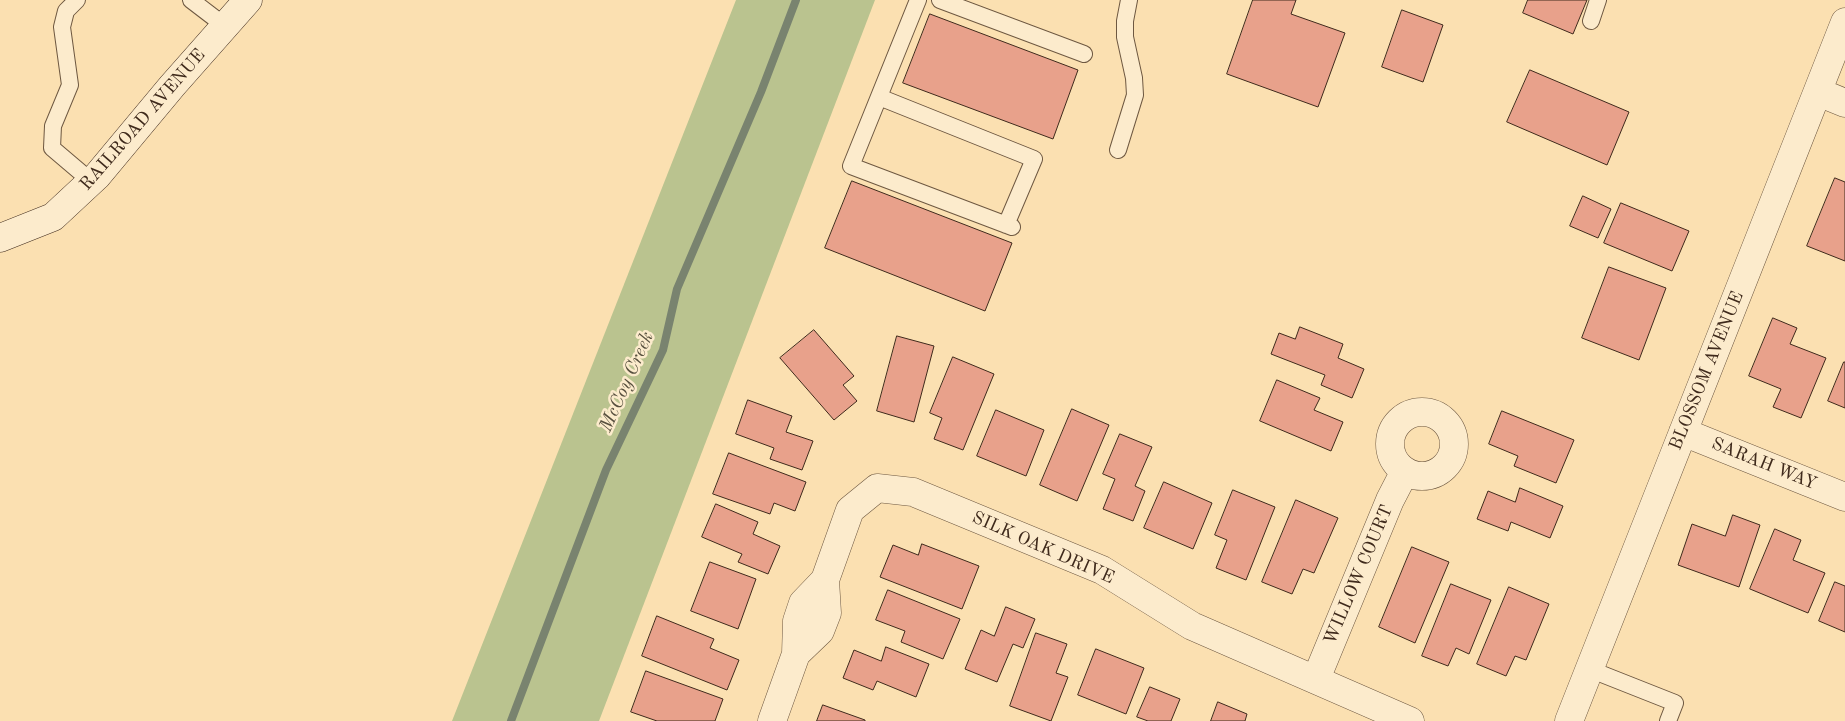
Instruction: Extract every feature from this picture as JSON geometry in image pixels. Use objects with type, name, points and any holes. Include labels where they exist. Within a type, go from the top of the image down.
[{"type":"street","name":"RAILROAD AVENUE","points":[[0,238],[53,217],[92,182],[248,0]]},
{"type":"street","name":"BLOSSOM AVENUE","points":[[1569,721],[1845,22]]},
{"type":"street","points":[[1818,92],[1845,103]]},
{"type":"street","name":"SARAH WAY","points":[[1683,432],[1845,497]]},
{"type":"street","name":"WILLOW COURT","points":[[1316,679],[1390,500],[1405,471]]},
{"type":"street","name":"SILK OAK DRIVE","points":[[772,721],[796,654],[820,631],[828,614],[826,580],[850,510],[876,488],[913,492],[1102,570],[1192,626],[1410,721]]},
{"type":"lane","points":[[77,0],[66,11],[62,27],[70,85],[53,126],[52,148],[92,182]]},
{"type":"lane","points":[[192,0],[225,26]]},
{"type":"lane","points":[[879,97],[1034,159],[1009,226],[851,166],[918,0]]},
{"type":"lane","points":[[940,0],[1084,54]]},
{"type":"lane","points":[[1118,150],[1135,95],[1134,78],[1125,37],[1125,20],[1129,0]]},
{"type":"lane","points":[[1591,21],[1598,0]]},
{"type":"lane","points":[[1589,669],[1675,703],[1668,721]]},
{"type":"green space","points":[[736,0],[875,0],[599,721],[452,721]]},
{"type":"building","points":[[1253,0],[1296,0],[1291,14],[1345,33],[1318,107],[1227,74]]},
{"type":"building","points":[[1528,0],[1587,0],[1573,34],[1523,13]]},
{"type":"building","points":[[1402,10],[1443,25],[1423,82],[1382,67]]},
{"type":"building","points":[[930,14],[1078,70],[1053,139],[903,83]]},
{"type":"building","points":[[1530,70],[1629,112],[1607,165],[1507,122]]},
{"type":"building","points":[[1835,178],[1845,182],[1845,261],[1807,246]]},
{"type":"building","points":[[852,181],[1012,243],[985,311],[825,248]]},
{"type":"building","points":[[1583,196],[1611,209],[1598,238],[1570,226]]},
{"type":"building","points":[[1621,203],[1689,231],[1672,271],[1604,243]]},
{"type":"building","points":[[1609,267],[1666,288],[1639,360],[1582,338]]},
{"type":"building","points":[[1773,318],[1797,328],[1790,344],[1826,358],[1801,418],[1773,407],[1781,389],[1749,376]]},
{"type":"building","points":[[1300,327],[1343,344],[1338,358],[1364,369],[1352,398],[1321,385],[1325,375],[1271,354],[1279,333],[1295,339]]},
{"type":"building","points":[[814,330],[854,376],[843,385],[857,401],[834,420],[780,358]]},
{"type":"building","points":[[897,336],[934,346],[914,422],[877,411]]},
{"type":"building","points":[[953,357],[994,374],[963,450],[934,439],[942,418],[930,413]]},
{"type":"building","points":[[1845,362],[1845,408],[1828,401]]},
{"type":"building","points":[[1277,380],[1320,398],[1314,410],[1343,422],[1331,451],[1260,421]]},
{"type":"building","points":[[748,400],[792,416],[786,432],[813,441],[802,470],[770,459],[774,448],[736,434]]},
{"type":"building","points":[[1072,409],[1109,425],[1077,501],[1040,485]]},
{"type":"building","points":[[996,410],[1044,430],[1026,476],[977,456]]},
{"type":"building","points":[[1502,411],[1574,440],[1556,483],[1514,466],[1518,456],[1489,444]]},
{"type":"building","points":[[1120,434],[1152,447],[1135,486],[1145,491],[1133,521],[1103,509],[1115,479],[1103,474]]},
{"type":"building","points":[[729,453],[806,482],[795,511],[774,503],[770,514],[713,494]]},
{"type":"building","points":[[1164,482],[1212,503],[1193,549],[1144,528]]},
{"type":"building","points":[[1520,488],[1563,506],[1550,538],[1511,522],[1508,531],[1477,519],[1488,491],[1515,502]]},
{"type":"building","points":[[1233,490],[1275,507],[1246,580],[1216,568],[1227,540],[1215,535]]},
{"type":"building","points":[[1296,500],[1338,518],[1314,573],[1303,569],[1292,594],[1262,582]]},
{"type":"building","points":[[716,504],[758,522],[753,534],[780,546],[768,574],[738,562],[742,554],[702,537]]},
{"type":"building","points":[[1733,515],[1760,525],[1739,587],[1678,565],[1692,524],[1725,536]]},
{"type":"building","points":[[1775,529],[1801,540],[1793,560],[1825,573],[1808,613],[1750,589]]},
{"type":"building","points":[[922,544],[979,566],[962,609],[880,577],[893,545],[918,555]]},
{"type":"building","points":[[1412,547],[1449,562],[1415,643],[1379,627]]},
{"type":"building","points":[[710,562],[756,579],[738,629],[691,611]]},
{"type":"building","points":[[1835,582],[1845,586],[1845,632],[1819,621]]},
{"type":"building","points":[[1451,584],[1491,600],[1469,654],[1456,648],[1448,666],[1422,656]]},
{"type":"building","points":[[1509,587],[1549,604],[1526,660],[1515,656],[1506,676],[1477,664]]},
{"type":"building","points":[[888,590],[960,619],[943,659],[901,642],[905,631],[876,620]]},
{"type":"building","points":[[1006,607],[1035,619],[1023,648],[1013,644],[997,682],[965,669],[981,630],[994,636]]},
{"type":"building","points":[[657,616],[714,639],[710,648],[739,660],[727,690],[642,656]]},
{"type":"building","points":[[1036,633],[1067,644],[1056,673],[1068,677],[1051,721],[1010,706]]},
{"type":"building","points":[[886,647],[929,664],[916,697],[877,681],[873,690],[843,678],[854,650],[881,661]]},
{"type":"building","points":[[1096,649],[1144,668],[1126,714],[1078,695]]},
{"type":"building","points":[[646,671],[723,699],[715,721],[657,721],[631,712]]},
{"type":"building","points":[[1150,687],[1180,699],[1171,721],[1148,721],[1137,717]]},
{"type":"building","points":[[1218,702],[1247,714],[1245,721],[1211,721]]},
{"type":"building","points":[[823,705],[865,720],[865,721],[817,721]]},
{"type":"waterway","name":"McCoy Creek","points":[[511,721],[606,470],[663,350],[677,289],[761,92],[796,0]]}]
